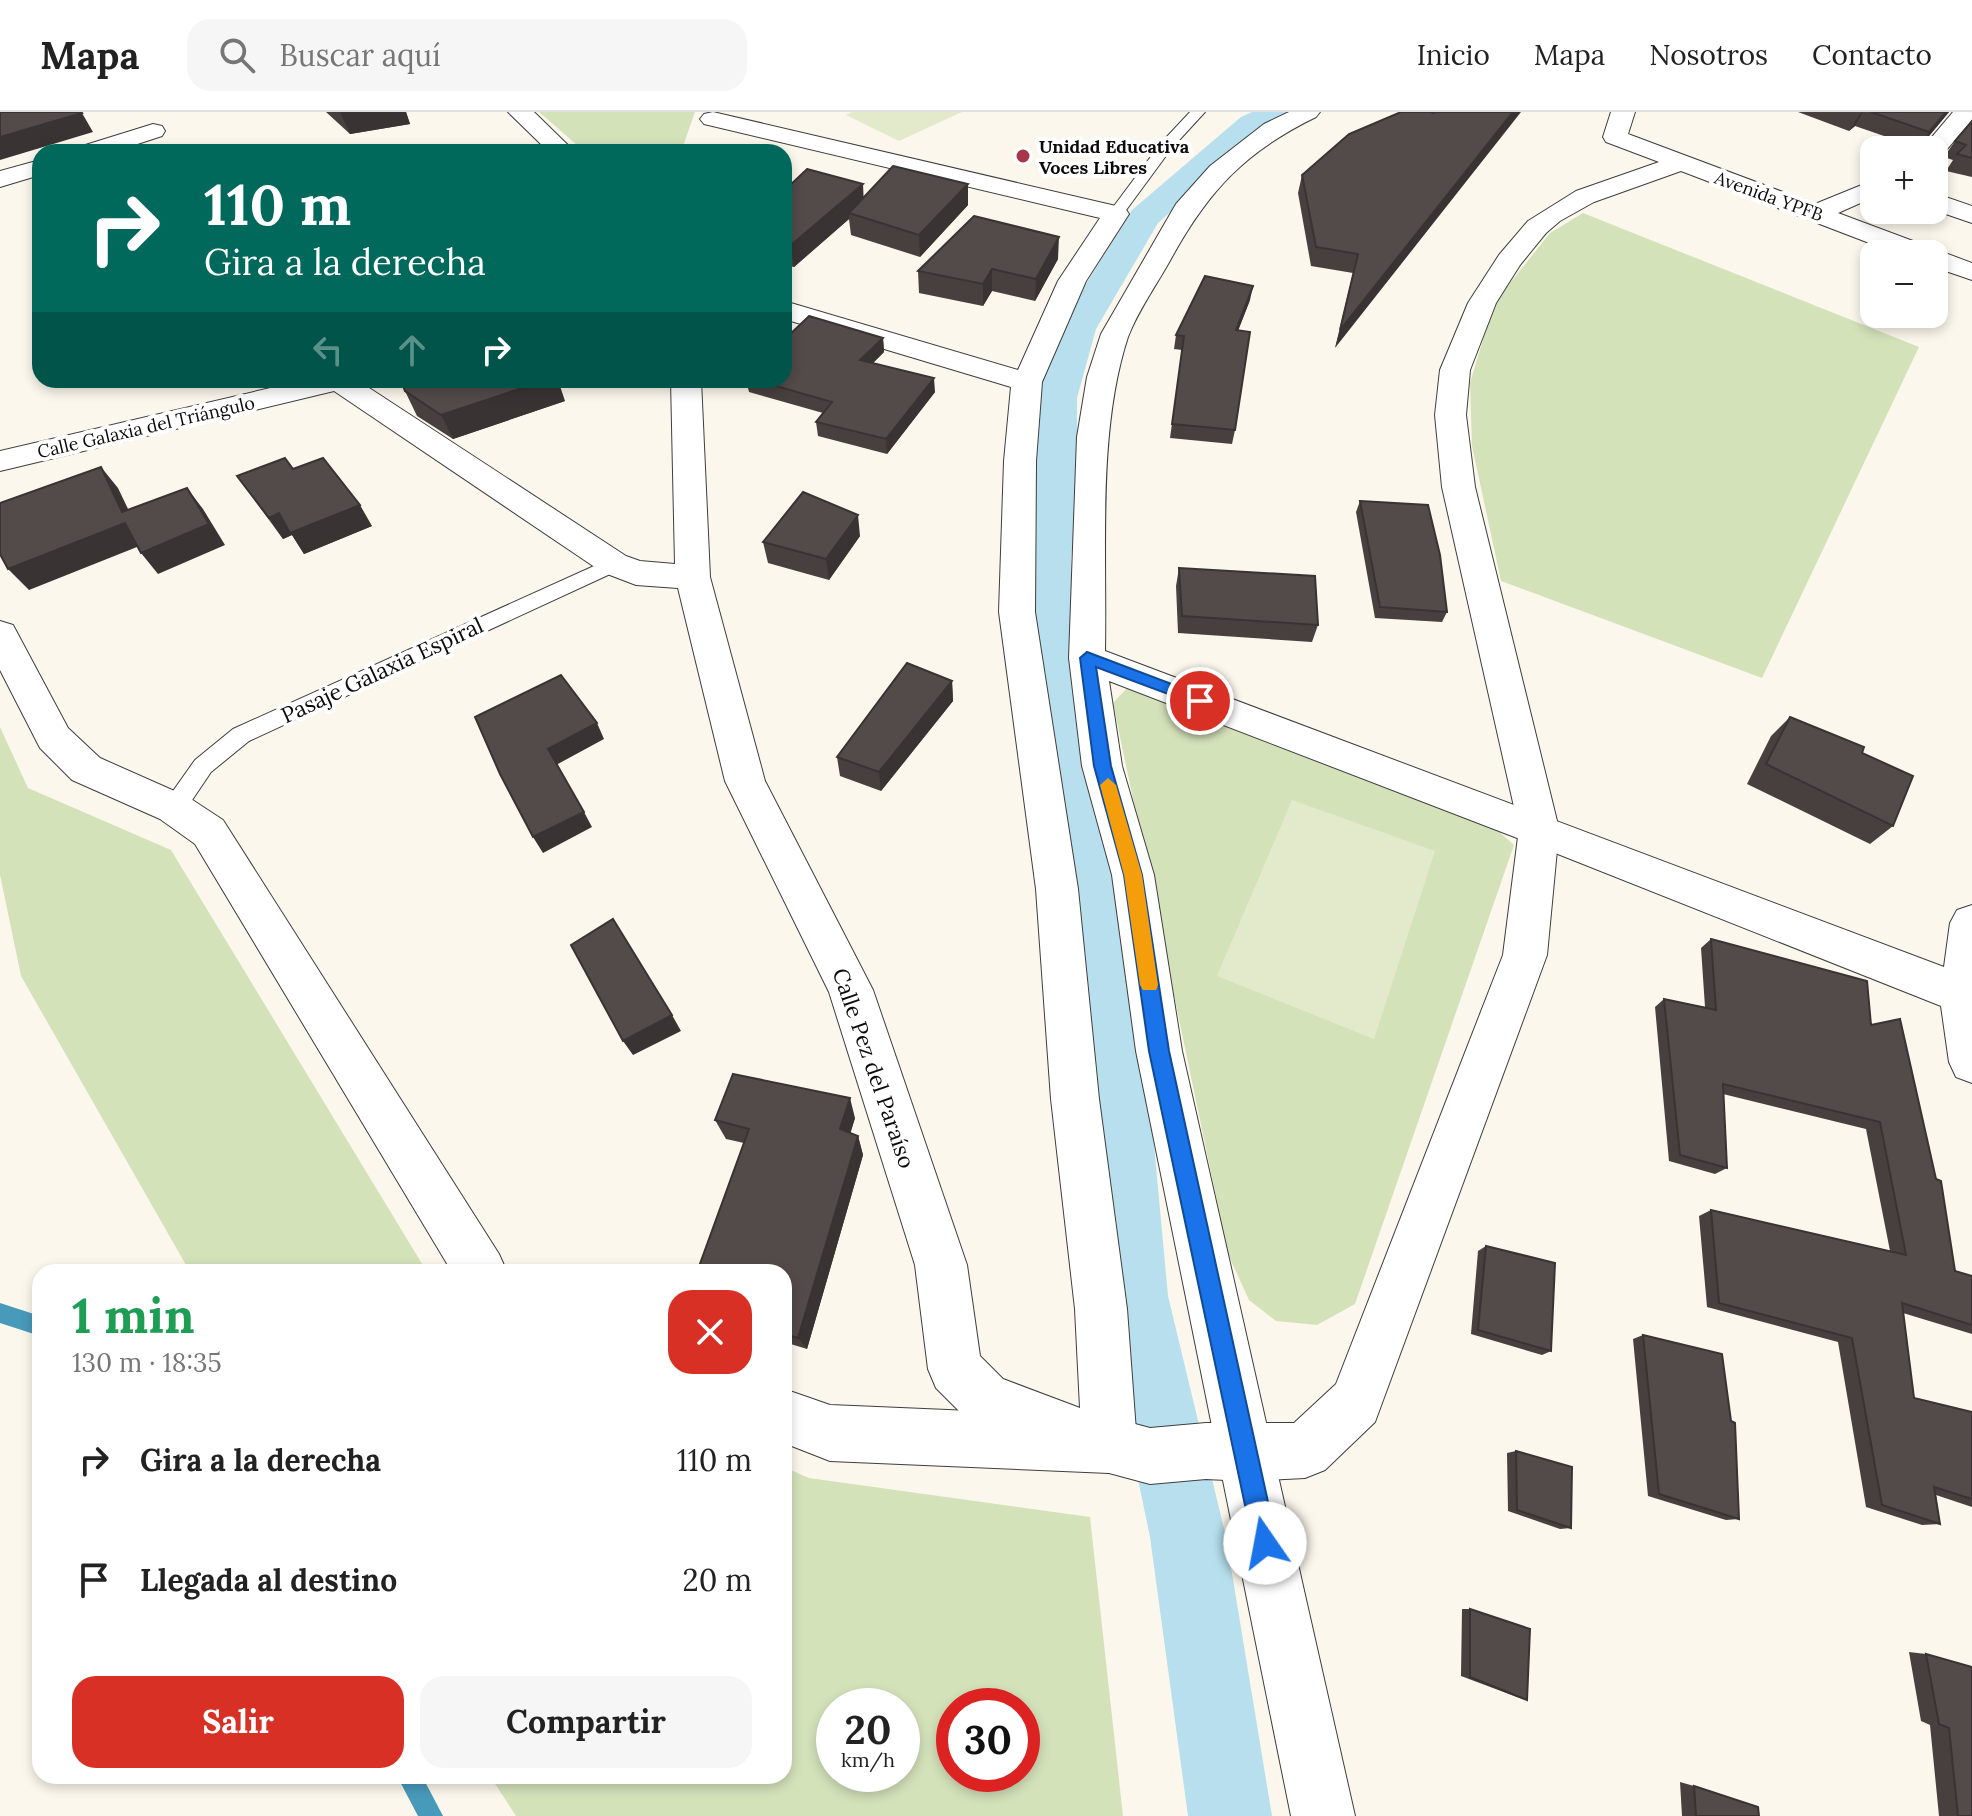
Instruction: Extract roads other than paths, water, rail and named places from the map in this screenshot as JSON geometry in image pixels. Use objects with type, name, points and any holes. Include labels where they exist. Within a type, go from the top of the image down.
[{"type":"street","points":[[520,112],[554,144]]},
{"type":"street","points":[[1308,112],[1273,129],[1219,171],[1185,210],[1115,334],[1102,377],[1093,437],[1087,658],[1102,766],[1133,875],[1226,1452],[1323,1816]]},
{"type":"street","name":"Avenida YPFB","points":[[1623,112],[1615,137],[1886,240]]},
{"type":"street","points":[[1945,136],[1966,112]]},
{"type":"street","points":[[702,144],[714,115],[1116,214],[1072,281],[1027,382],[1020,461],[1017,612],[1057,889],[1075,1099],[1101,1309],[1130,1450],[830,1433],[792,1419]]},
{"type":"street","points":[[109,144],[155,126]]},
{"type":"street","name":"Calle Pez del Paraíso","points":[[686,388],[693,577],[745,781],[851,990],[941,1265],[955,1369],[984,1398],[1024,1417],[1130,1450],[1305,1450],[1356,1403],[1525,955],[1539,829],[1451,454],[1452,389],[1461,350],[1484,301],[1510,260],[1538,225],[1578,200],[1680,163]]},
{"type":"street","points":[[0,179],[32,169]]},
{"type":"street","points":[[1816,213],[1860,194]]},
{"type":"street","points":[[1948,206],[1972,215]]},
{"type":"street","points":[[1948,263],[1972,272]]},
{"type":"street","points":[[792,312],[1027,382]]},
{"type":"street","name":"Calle Galaxia del Triángulo","points":[[0,461],[308,388]]},
{"type":"street","points":[[349,388],[614,564],[636,573],[693,577]]},
{"type":"street","points":[[0,634],[54,738],[86,769],[174,808],[209,832],[476,1264]]},
{"type":"street","points":[[1087,658],[1539,829],[1967,996]]},
{"type":"street","points":[[1972,923],[1967,996],[1972,1062]]},
{"type":"lane","points":[[1116,214],[1166,146],[1198,112]]},
{"type":"lane","name":"Pasaje Galaxia Espiral","points":[[174,808],[203,766],[241,735],[614,564]]},
{"type":"waterway","points":[[1230,1816],[1188,1537],[1134,1296],[1107,950],[1079,843],[1052,714],[1048,558],[1055,509],[1057,398],[1077,329],[1144,217],[1252,124],[1278,112]]},
{"type":"waterway","points":[[0,1313],[32,1323]]},
{"type":"waterway","points":[[413,1784],[431,1816]]},
{"type":"place","name":"Unidad Educativa Voces Libres","points":[[1023,156]]}]
